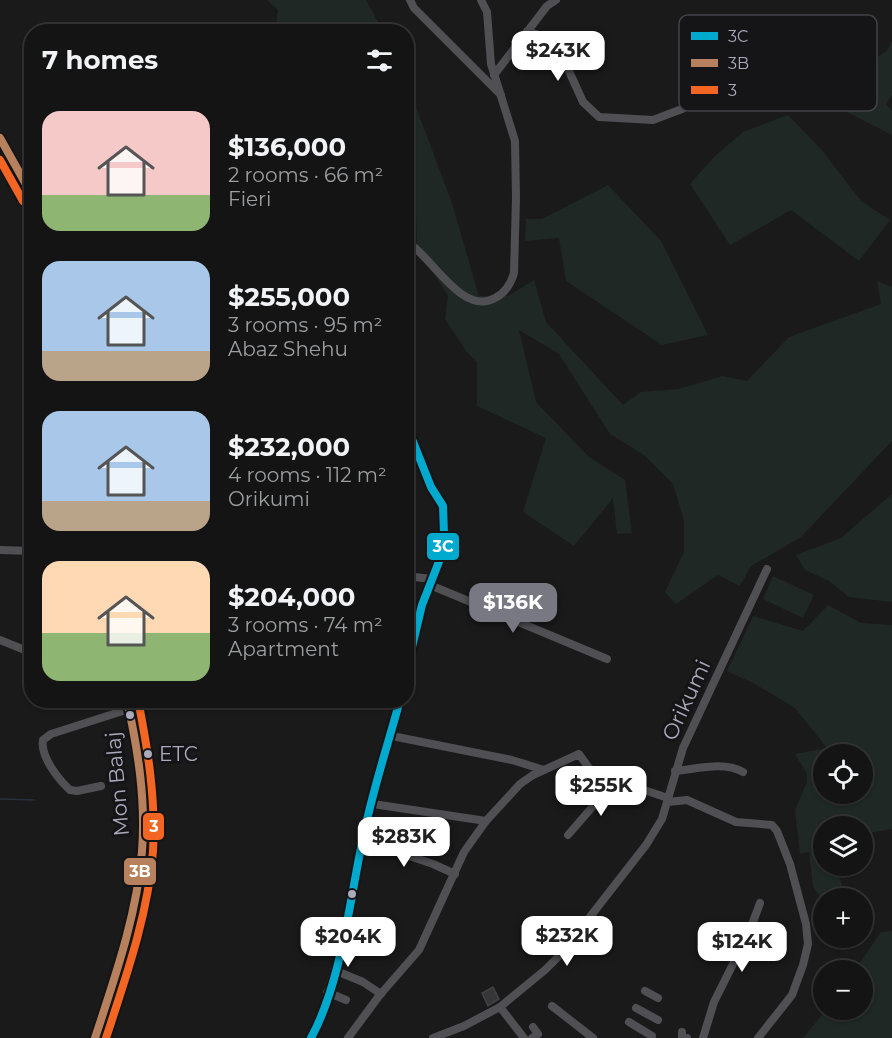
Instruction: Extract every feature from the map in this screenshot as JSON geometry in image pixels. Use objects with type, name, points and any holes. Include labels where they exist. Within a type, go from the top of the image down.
[{"type":"main road","points":[[0,138],[24,182]]},
{"type":"main road","name":"Mon Balaj","points":[[95,1038],[128,932],[141,863],[142,792],[139,759],[129,708]]},
{"type":"street","points":[[410,0],[414,8],[451,47],[501,95]]},
{"type":"street","points":[[414,249],[455,288],[475,302],[483,303],[498,297],[511,282],[514,273],[515,141],[491,64],[487,12],[480,0]]},
{"type":"street","points":[[494,75],[547,6],[556,0]]},
{"type":"street","points":[[527,31],[547,39],[559,49],[583,102],[599,117],[653,120],[679,110]]},
{"type":"street","points":[[414,443],[431,487],[443,506],[444,545],[418,619],[414,637]]},
{"type":"street","points":[[0,550],[24,551]]},
{"type":"street","name":"Orikumi","points":[[433,1038],[464,1026],[500,1007],[545,970],[561,954],[650,840],[662,819],[675,771],[767,569]]},
{"type":"street","points":[[414,578],[431,582],[606,658]]},
{"type":"street","points":[[0,640],[24,650]]},
{"type":"street","points":[[101,786],[77,791],[70,789],[51,765],[43,750],[43,740],[51,734],[120,708]]},
{"type":"street","points":[[311,1038],[319,1023],[346,929],[362,840],[398,708]]},
{"type":"street","points":[[392,736],[512,760],[544,770]]},
{"type":"street","points":[[348,1038],[381,994],[419,950],[464,852],[486,821],[520,784],[579,754],[594,772],[614,782],[668,800],[687,800],[736,822],[772,825],[781,839],[806,924],[807,944],[803,965],[792,995],[758,1038]]},
{"type":"street","points":[[675,771],[723,766],[735,767],[743,772]]},
{"type":"street","points":[[568,835],[614,782]]},
{"type":"street","points":[[373,804],[486,821]]},
{"type":"street","points":[[362,840],[433,864],[455,874]]},
{"type":"street","points":[[703,1038],[714,1002],[750,930],[760,903]]},
{"type":"street","points":[[334,970],[363,982],[381,994]]},
{"type":"street","points":[[645,991],[658,998]]},
{"type":"street","points":[[327,992],[346,1000]]},
{"type":"street","points":[[552,1005],[593,1038]]},
{"type":"street","points":[[500,1007],[524,1038]]},
{"type":"street","points":[[636,1008],[658,1020]]},
{"type":"street","points":[[629,1022],[652,1036]]},
{"type":"street","points":[[532,1038],[538,1034],[533,1027]]},
{"type":"shaded area","points":[[267,0],[366,0],[379,24],[276,24],[278,10]]},
{"type":"shaded area","points":[[892,41],[892,95],[886,104],[892,111],[892,135],[845,111],[877,111],[877,57],[887,51]]},
{"type":"shaded area","points":[[414,101],[452,203],[479,296],[508,296],[534,280],[546,322],[623,405],[641,392],[679,389],[722,376],[747,381],[789,337],[881,304],[877,281],[892,287],[892,441],[800,538],[751,566],[740,586],[718,575],[676,604],[665,592],[684,552],[684,521],[673,484],[644,455],[610,434],[559,354],[519,330],[536,402],[589,457],[625,480],[632,533],[617,534],[613,498],[574,546],[523,512],[546,438],[477,406],[477,362],[466,351],[445,319],[448,296],[417,246],[414,210]]},
{"type":"shaded area","points":[[788,115],[821,149],[861,201],[890,220],[859,261],[791,210],[730,245],[690,184],[714,157],[743,132]]},
{"type":"shaded area","points":[[608,185],[661,241],[708,335],[662,345],[566,281],[559,238],[525,241],[526,219],[542,219]]},
{"type":"shaded area","points":[[892,494],[892,602],[849,597],[829,581],[805,570],[796,555],[841,538]]},
{"type":"shaded area","points":[[773,576],[814,595],[803,618],[763,599]]},
{"type":"shaded area","points":[[828,605],[861,623],[892,625],[892,829],[873,832],[873,816],[813,816],[813,876],[839,876],[843,888],[814,888],[809,852],[800,854],[795,810],[807,782],[807,774],[795,754],[813,751],[813,804],[873,804],[873,744],[824,744],[795,708],[755,684],[727,671],[753,616],[803,631]]},
{"type":"shaded area","points":[[892,931],[892,1038],[803,1038],[818,1020],[873,1020],[873,960],[862,960],[870,948],[873,948],[873,944],[881,932]]},
{"type":"building","points":[[493,987],[499,999],[488,1006],[482,993]]},
{"type":"waterway","points":[[0,799],[35,800]]},
{"type":"transit line","name":"3B","points":[[0,138],[24,181]]},
{"type":"transit line","name":"3","points":[[0,160],[23,201]]},
{"type":"transit line","name":"3C","points":[[414,444],[431,487],[443,506],[444,534],[442,554],[422,605],[414,638]]},
{"type":"transit line","name":"3B","points":[[95,1038],[130,922],[142,851],[143,813],[140,775],[129,708]]},
{"type":"transit line","name":"3","points":[[106,1038],[141,922],[153,851],[150,775],[139,708]]},
{"type":"transit line","name":"3C","points":[[311,1038],[330,993],[337,968],[366,825],[398,708]]},
{"type":"place","name":"ETC","points":[[148,754]]}]
